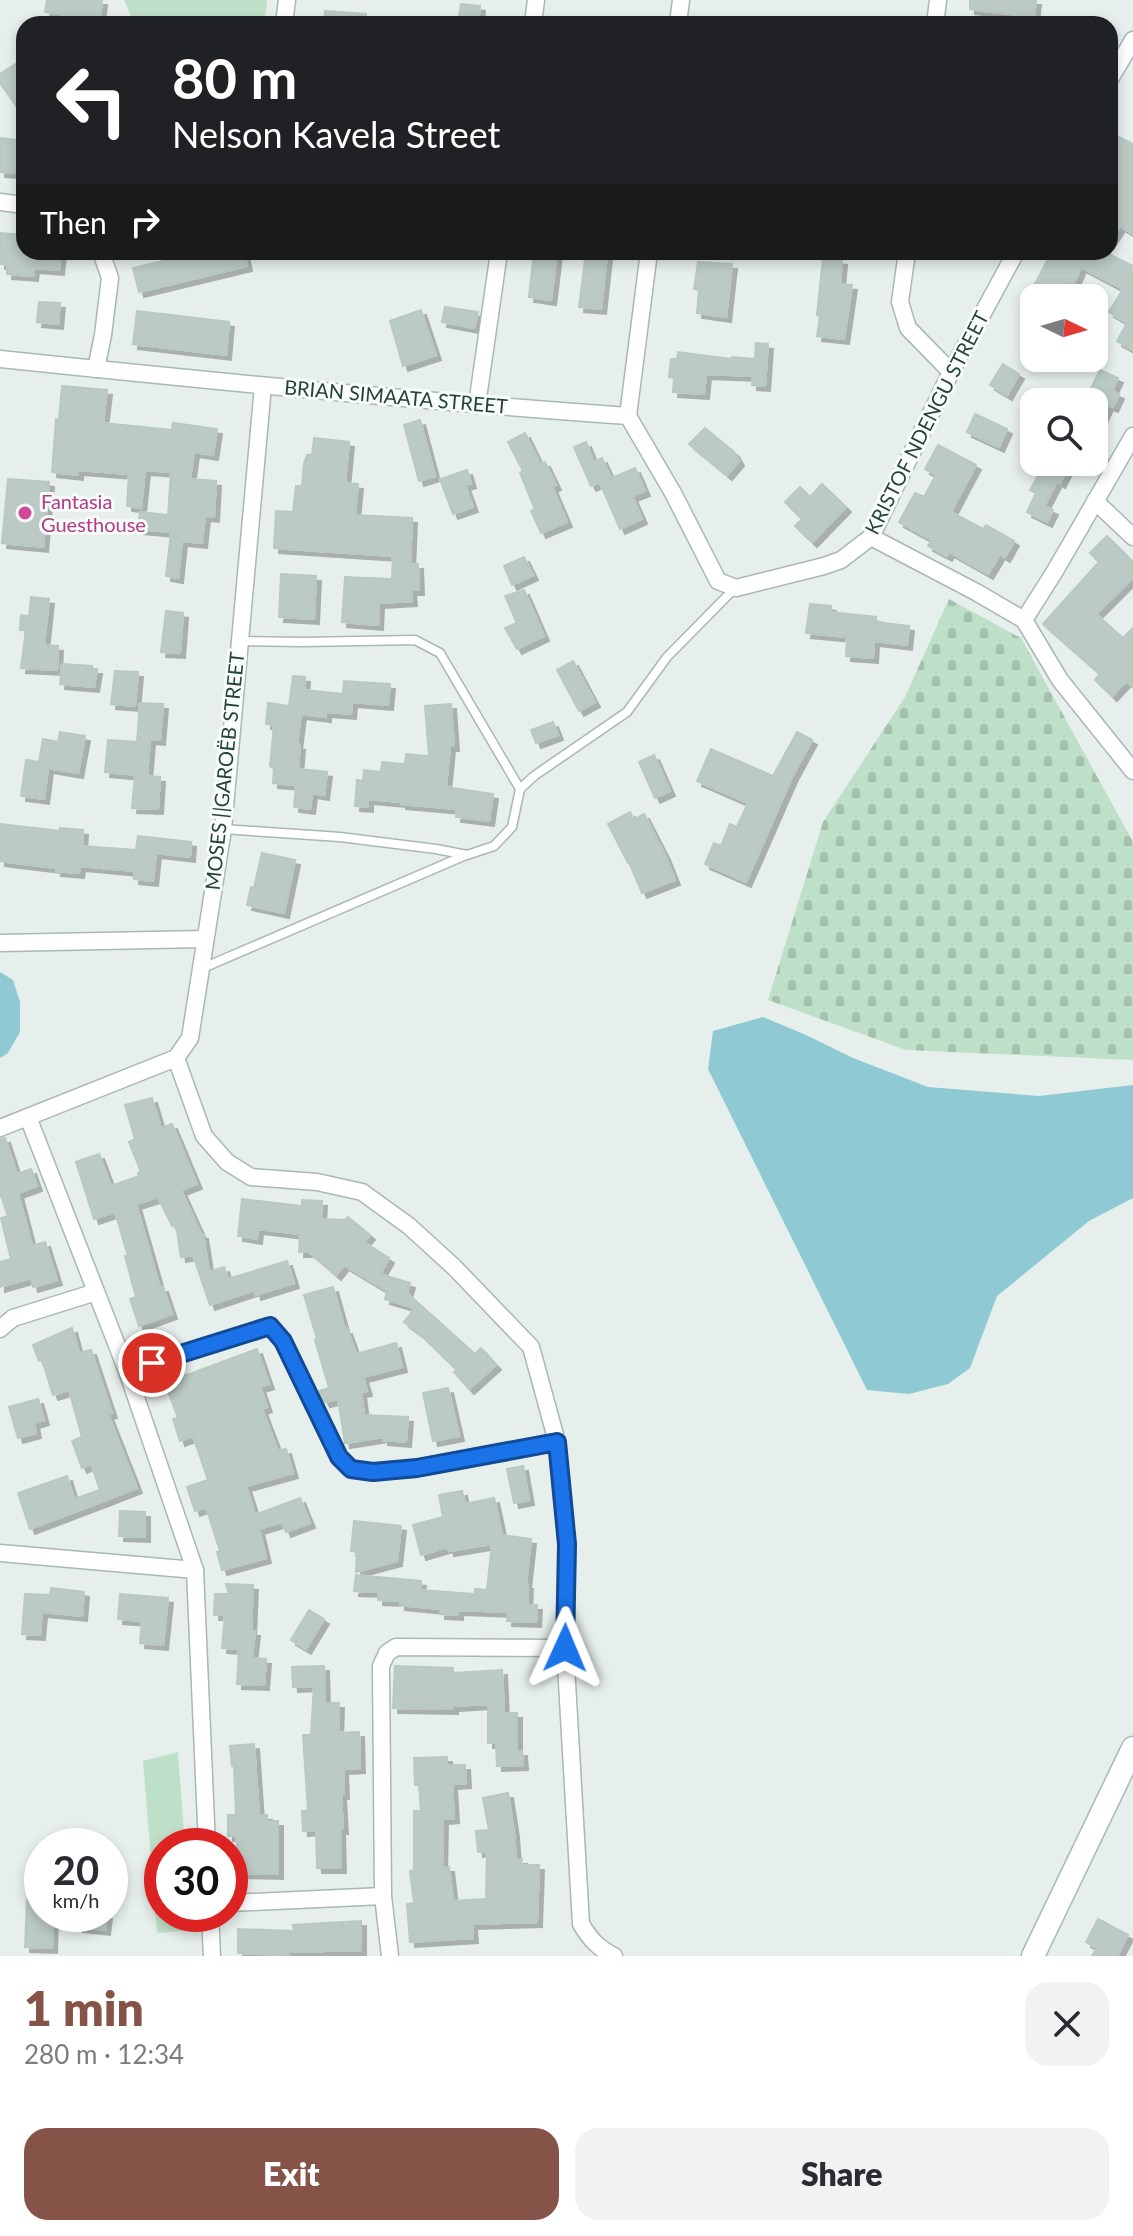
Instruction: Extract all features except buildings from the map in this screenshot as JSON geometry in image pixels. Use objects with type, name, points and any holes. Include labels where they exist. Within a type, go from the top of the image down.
[{"type":"street","points":[[1118,65],[1133,40]]},
{"type":"street","points":[[96,369],[110,278],[104,260]]},
{"type":"street","points":[[477,405],[498,260]]},
{"type":"street","points":[[648,260],[628,416],[673,493],[718,581],[736,588]]},
{"type":"street","points":[[906,260],[900,302],[908,328],[951,372]]},
{"type":"street","name":"KRISTOF NDENGU STREET","points":[[736,588],[841,560],[871,537],[951,372],[1012,260]]},
{"type":"street","name":"BRIAN SIMAATA STREET","points":[[0,359],[263,386],[628,416]]},
{"type":"street","name":"MOSES ǁGAROËB STREET","points":[[176,1058],[190,1038],[223,829],[263,386]]},
{"type":"street","points":[[1024,620],[1133,436]]},
{"type":"street","points":[[1095,501],[1133,537]]},
{"type":"street","points":[[871,537],[1024,620],[1060,680],[1133,771]]},
{"type":"street","points":[[0,943],[204,939]]},
{"type":"street","points":[[0,1128],[176,1058],[204,1136],[227,1162],[251,1177],[317,1182],[362,1192],[409,1226],[531,1347],[557,1442],[567,1544],[565,1648],[581,1924],[601,1950],[614,1956]]},
{"type":"street","points":[[28,1117],[127,1371],[195,1570],[206,1828]]},
{"type":"street","points":[[0,1329],[13,1318],[96,1292]]},
{"type":"street","points":[[127,1371],[270,1326],[283,1341],[339,1457],[351,1469],[373,1472],[417,1468],[557,1442]]},
{"type":"street","points":[[0,1553],[195,1570]]},
{"type":"street","points":[[390,1956],[383,1896],[381,1666],[387,1653],[396,1647],[565,1648]]},
{"type":"street","points":[[1033,1956],[1133,1748]]},
{"type":"street","points":[[248,1902],[383,1896]]},
{"type":"street","points":[[211,1932],[212,1956]]},
{"type":"lane","points":[[201,969],[494,846],[512,827],[520,789],[627,712],[667,657],[736,588]]},
{"type":"lane","points":[[239,641],[415,640],[440,653],[520,789]]},
{"type":"lane","points":[[223,829],[340,837],[467,855]]},
{"type":"green space","points":[[124,0],[267,0],[265,16],[131,16]]},
{"type":"green space","points":[[949,599],[1021,638],[1133,842],[1133,1060],[906,1050],[768,1000],[823,822],[905,697]]},
{"type":"green space","points":[[178,1752],[184,1828],[148,1828],[143,1761]]},
{"type":"water","points":[[0,972],[13,980],[20,1002],[20,1032],[8,1053],[0,1058]]},
{"type":"water","points":[[763,1017],[853,1058],[928,1087],[1039,1096],[1133,1085],[1133,1198],[1089,1221],[997,1296],[970,1368],[948,1384],[909,1394],[867,1390],[708,1069],[713,1031]]},
{"type":"place","name":"Fantasia Guesthouse","points":[[25,513]]},
{"type":"route","points":[[152,1363],[270,1326],[283,1341],[339,1457],[351,1469],[373,1472],[417,1468],[557,1442],[567,1544],[565,1648]]}]
